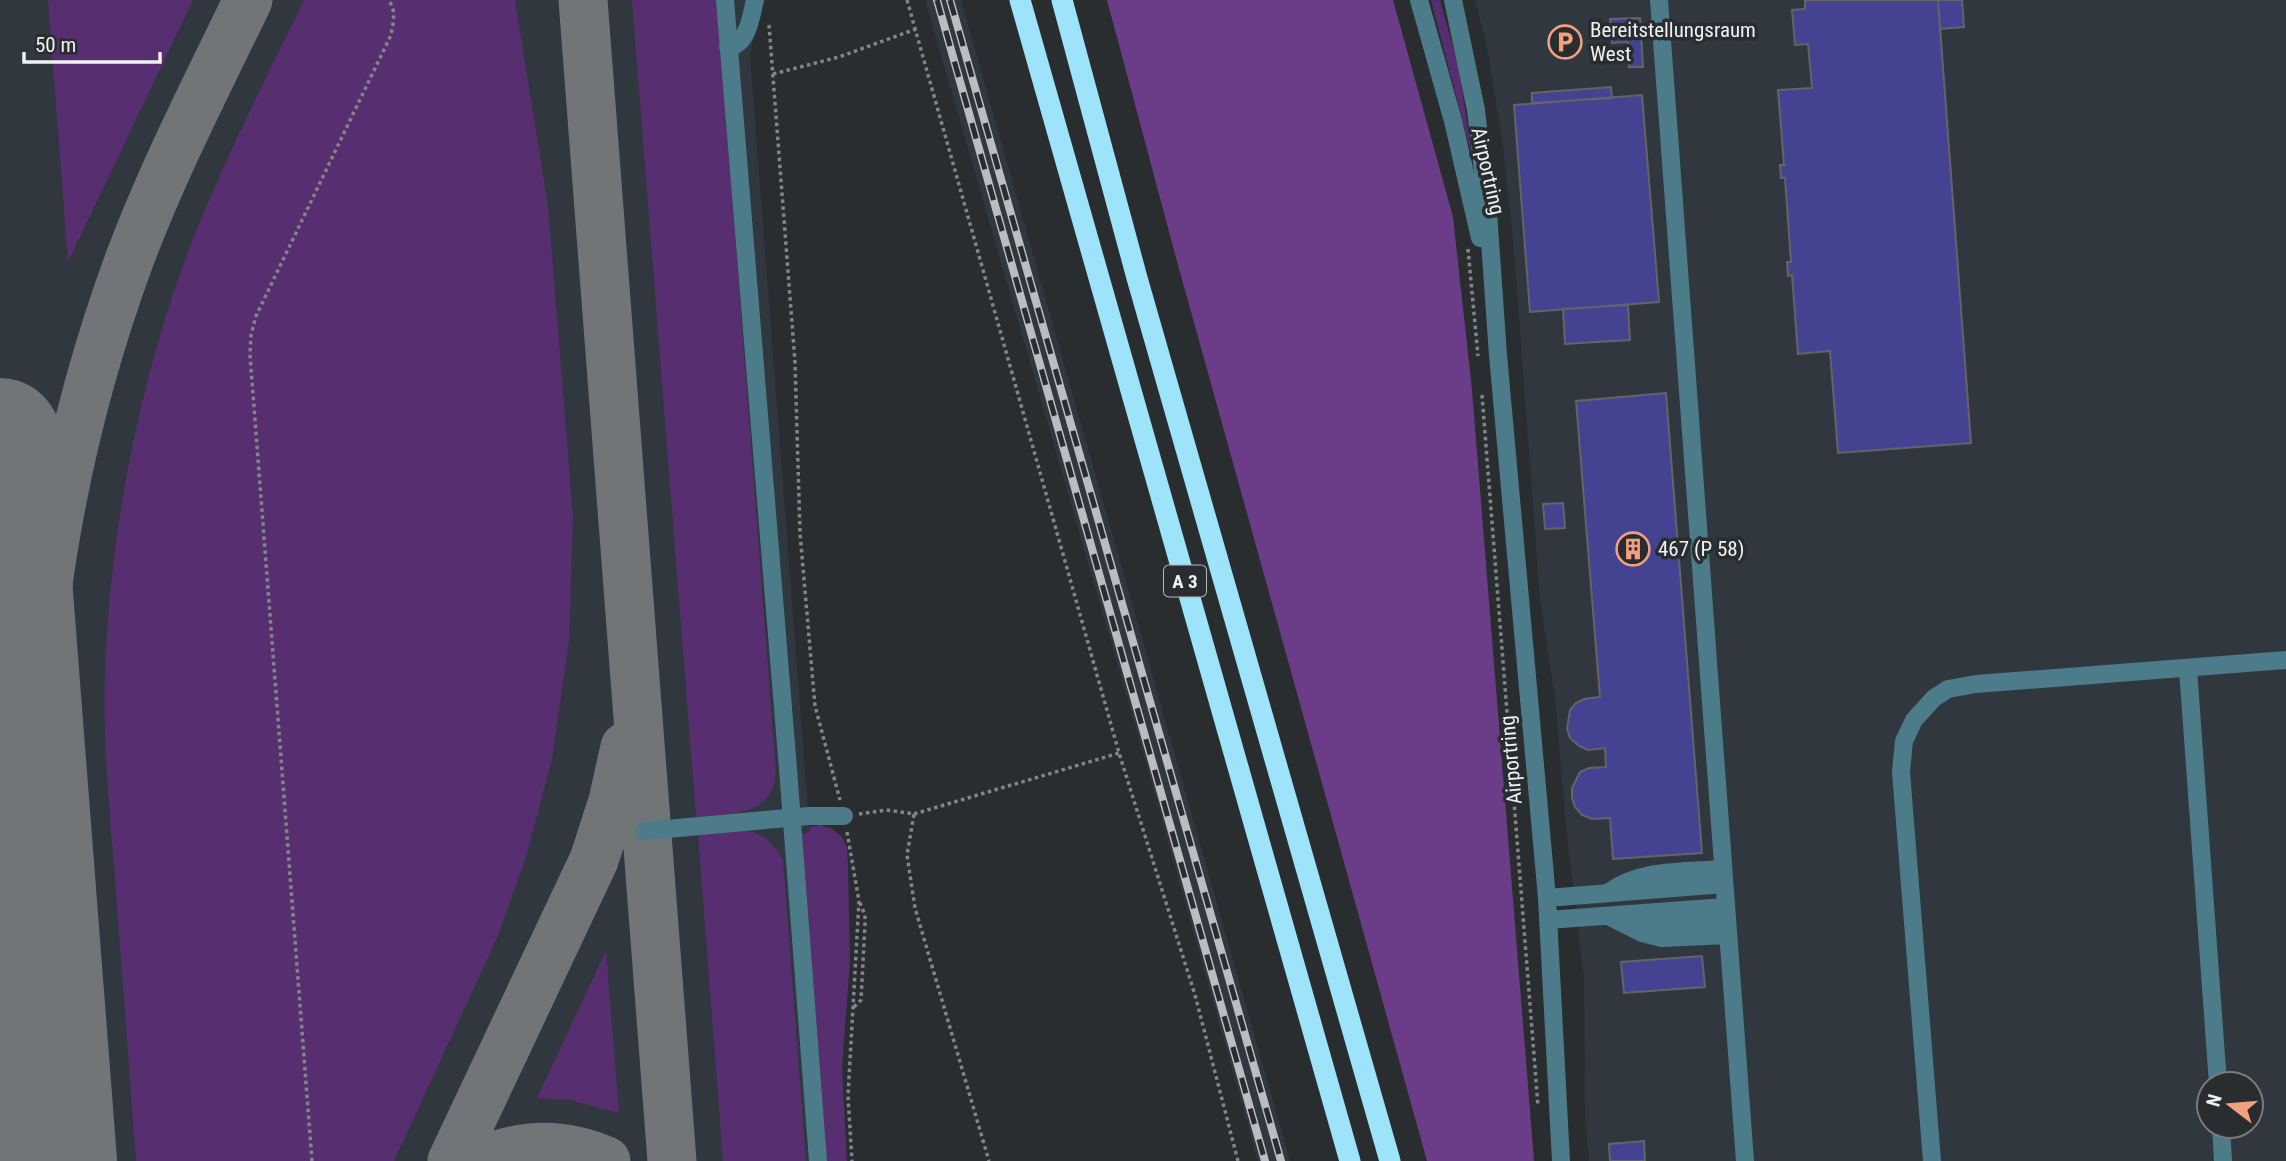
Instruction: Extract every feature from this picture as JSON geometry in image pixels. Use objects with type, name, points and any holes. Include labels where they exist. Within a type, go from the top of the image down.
[{"type":"highway","name":"A 3","points":[[1020,0],[1350,1161]]},
{"type":"highway","name":"A 3","points":[[1062,0],[1137,278],[1390,1161]]},
{"type":"street","points":[[725,0],[818,1161]]},
{"type":"street","points":[[728,47],[741,42],[755,0]]},
{"type":"street","name":"Airportring","points":[[1419,0],[1453,121],[1478,226],[1498,355]]},
{"type":"street","name":"Airportring","points":[[1453,0],[1476,110],[1488,213],[1498,355],[1547,898],[1562,1161]]},
{"type":"street","points":[[1658,0],[1745,1161]]},
{"type":"street","points":[[1932,1161],[1901,772],[1904,741],[1914,720],[1934,698],[1948,689],[1976,684],[2286,660]]},
{"type":"street","points":[[2188,668],[2217,1070]]},
{"type":"street","points":[[645,831],[792,817],[844,817]]},
{"type":"street","points":[[1547,898],[1606,894],[1621,883],[1639,876],[1723,876]]},
{"type":"street","points":[[1548,920],[1608,916],[1726,921]]},
{"type":"street","points":[[1608,916],[1642,933],[1662,939],[1726,921]]},
{"type":"street","points":[[2222,1140],[2224,1161]]},
{"type":"path","points":[[312,1161],[250,355],[251,335],[256,316],[391,35],[394,20],[392,4],[388,0]]},
{"type":"path","points":[[907,0],[1119,753],[1195,995],[1238,1161]]},
{"type":"path","points":[[769,21],[795,362],[800,533],[816,706],[844,817],[859,901],[865,915],[861,1000],[853,1008]]},
{"type":"path","points":[[773,74],[839,57],[916,29]]},
{"type":"path","points":[[1466,240],[1479,358]]},
{"type":"path","points":[[1481,386],[1539,1117]]},
{"type":"path","points":[[844,817],[886,810],[914,814],[1119,753]]},
{"type":"path","points":[[914,814],[907,855],[915,908],[989,1161]]},
{"type":"path","points":[[852,1161],[848,1096],[859,901]]},
{"type":"shaded area","points":[[0,0],[761,0],[750,56],[835,1161],[0,1161]]},
{"type":"shaded area","points":[[48,0],[193,0],[68,262]]},
{"type":"shaded area","points":[[304,0],[515,0],[548,206],[573,516],[569,641],[552,759],[526,857],[497,938],[394,1161],[136,1161],[105,736],[109,606],[120,516],[136,427],[172,297],[200,221],[233,146]]},
{"type":"shaded area","points":[[632,0],[717,0],[776,772],[767,798],[748,810],[723,815],[696,817]]},
{"type":"shaded area","points":[[925,0],[961,0],[1290,1161],[1258,1161]]},
{"type":"shaded area","points":[[1107,0],[1393,0],[1453,217],[1472,390],[1534,1161],[1427,1161]]},
{"type":"shaded area","points":[[1431,0],[1440,0],[1459,69],[1472,157]]},
{"type":"shaded area","points":[[1475,0],[2286,0],[2286,1161],[1589,1161],[1585,1118],[1584,978],[1567,837],[1555,697],[1540,600],[1514,250],[1503,146],[1487,46]]},
{"type":"shaded area","points":[[820,825],[832,829],[842,837],[847,847],[850,962],[842,1067],[847,1161],[827,1161],[802,835],[810,831],[810,827]]},
{"type":"shaded area","points":[[741,830],[766,839],[783,860],[806,1161],[723,1161],[698,834]]},
{"type":"shaded area","points":[[606,951],[619,1113],[570,1100],[537,1098]]},
{"type":"building","points":[[1805,0],[1938,0],[1971,443],[1838,453],[1830,351],[1798,354],[1792,275],[1788,276],[1787,262],[1791,262],[1785,178],[1781,178],[1780,165],[1784,165],[1778,90],[1812,88],[1808,44],[1795,45],[1792,10],[1805,9]]},
{"type":"building","points":[[1938,0],[1962,0],[1964,27],[1940,29]]},
{"type":"building","points":[[1640,18],[1643,67],[1629,67],[1628,42],[1612,43],[1610,19]]},
{"type":"building","points":[[1611,87],[1612,98],[1532,103],[1532,93]]},
{"type":"building","points":[[1642,95],[1659,302],[1530,312],[1514,105]]},
{"type":"building","points":[[1628,305],[1630,340],[1565,344],[1563,309]]},
{"type":"building","name":"467 (P 58)","points":[[1666,393],[1702,853],[1613,859],[1610,818],[1592,819],[1582,815],[1572,798],[1572,788],[1580,772],[1589,768],[1606,767],[1605,748],[1588,750],[1579,746],[1570,738],[1567,729],[1570,710],[1576,703],[1600,697],[1576,401]]},
{"type":"building","points":[[1563,503],[1565,528],[1545,529],[1543,504]]},
{"type":"building","points":[[1702,956],[1705,987],[1624,993],[1621,962]]},
{"type":"building","points":[[1644,1141],[1645,1161],[1610,1161],[1609,1144]]},
{"type":"taxiway","points":[[49,1071],[36,899],[32,769],[38,666],[64,489],[93,372],[130,258],[171,160],[248,0]]},
{"type":"taxiway","points":[[583,0],[672,1161]]},
{"type":"taxiway","points":[[452,1161],[594,860],[613,801],[625,747]]},
{"type":"taxiway","points":[[482,1161],[528,1148],[560,1148],[606,1161]]},
{"type":"runway","points":[[0,439],[56,1161]]},
{"type":"railway","points":[[937,0],[1265,1161]]},
{"type":"railway","points":[[950,0],[1281,1161]]},
{"type":"place","name":"Bereitstellungsraum West","points":[[1565,42]]},
{"type":"place","name":"467 (P 58)","points":[[1633,549]]}]
